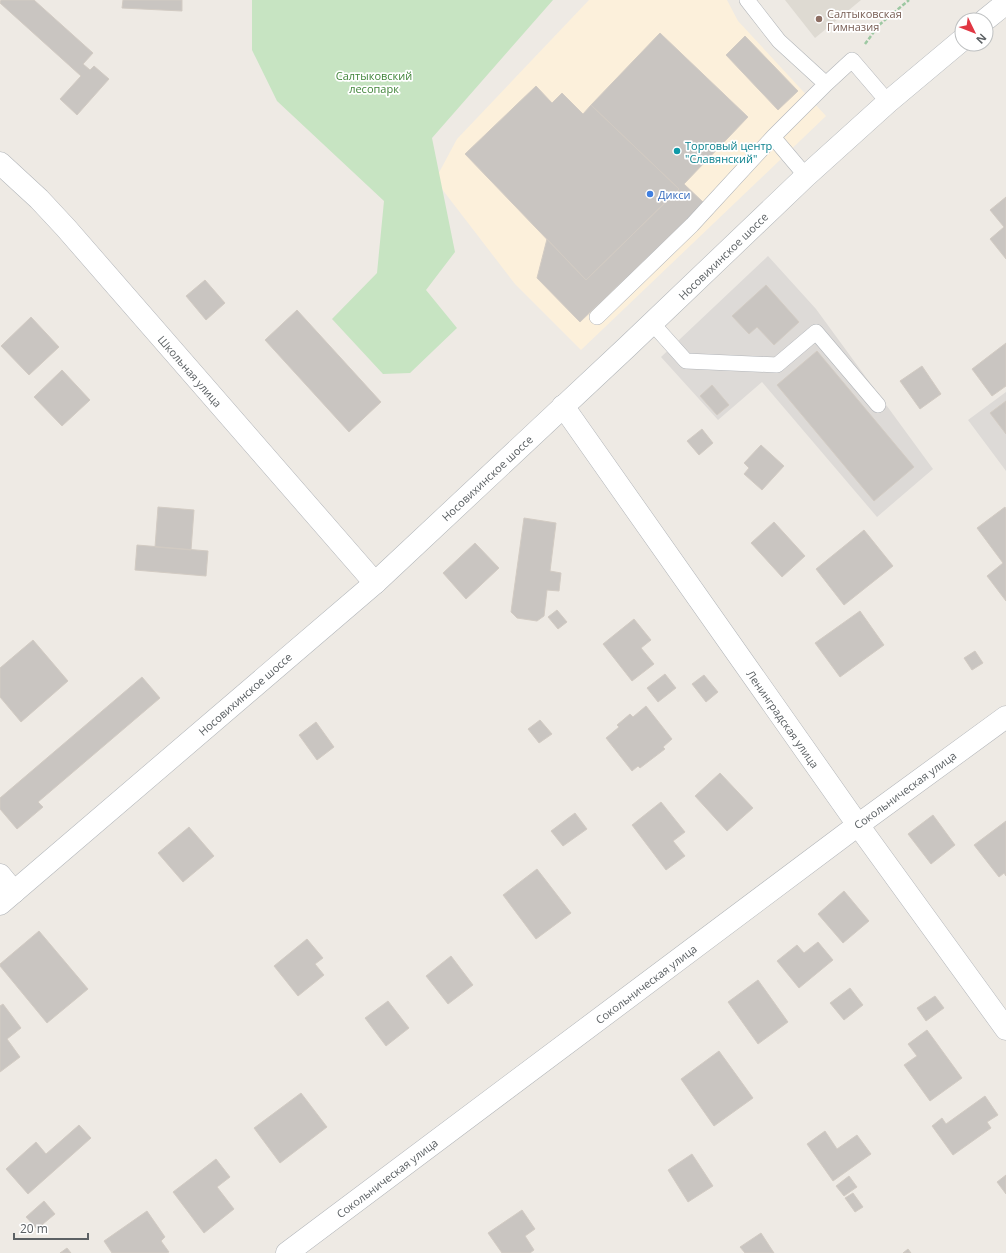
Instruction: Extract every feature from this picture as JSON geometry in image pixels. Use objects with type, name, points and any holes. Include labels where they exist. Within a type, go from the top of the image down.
[{"type":"street","points":[[994,13],[1006,3]]},
{"type":"street","name":"Носовихинское шоссе","points":[[7,898],[375,583],[806,176],[888,102],[954,47]]},
{"type":"street","name":"Школьная улица","points":[[0,163],[39,199],[66,228],[375,583]]},
{"type":"street","name":"Ленинградская улица","points":[[563,406],[858,825],[1006,1029]]},
{"type":"street","name":"Сокольническая улица","points":[[287,1253],[858,825],[1006,717]]},
{"type":"street","points":[[0,875],[7,898]]},
{"type":"lane","points":[[747,0],[779,41],[826,84]]},
{"type":"lane","points":[[597,317],[692,225],[773,137],[852,60],[888,102]]},
{"type":"lane","points":[[773,137],[806,176]]},
{"type":"lane","points":[[652,323],[686,361],[777,365],[816,332],[878,405]]},
{"type":"path","points":[[852,60],[879,25],[909,0]]},
{"type":"shaded area","points":[[589,0],[727,0],[738,21],[826,116],[581,350],[515,284],[435,180],[457,139]]},
{"type":"shaded area","name":"Салтыковская Гимназия","points":[[785,0],[861,0],[815,38]]},
{"type":"shaded area","points":[[768,256],[816,309],[933,469],[877,517],[762,382],[718,420],[661,357]]},
{"type":"shaded area","points":[[1006,392],[1006,471],[968,420]]},
{"type":"green space","name":"Салтыковский лесопарк","points":[[252,0],[553,0],[432,138],[455,252],[426,290],[457,328],[410,373],[383,374],[332,319],[377,273],[384,201],[277,101],[252,50]]},
{"type":"building","points":[[1,0],[34,0],[93,53],[83,64],[90,70],[94,66],[109,79],[77,115],[60,99],[81,76],[0,3]]},
{"type":"building","points":[[123,0],[182,0],[182,11],[122,8]]},
{"type":"building","name":"Торговый центр \"Славянский\"","points":[[660,33],[748,117],[684,184],[704,203],[580,322],[537,278],[547,239],[586,280],[679,189],[591,105]]},
{"type":"building","points":[[745,36],[798,91],[778,110],[726,55]]},
{"type":"building","points":[[536,86],[552,103],[562,93],[583,114],[591,105],[679,189],[586,280],[465,154]]},
{"type":"building","points":[[1006,197],[1006,259],[990,239],[1004,227],[990,210]]},
{"type":"building","points":[[205,280],[225,303],[206,320],[186,296]]},
{"type":"building","points":[[766,285],[799,322],[774,345],[757,327],[749,334],[732,316]]},
{"type":"building","points":[[297,310],[381,402],[349,432],[265,340]]},
{"type":"building","points":[[31,317],[59,347],[29,375],[1,346]]},
{"type":"building","points":[[1006,343],[1006,386],[992,396],[972,369]]},
{"type":"building","points":[[817,351],[914,467],[874,501],[777,385]]},
{"type":"building","points":[[922,366],[941,394],[920,409],[900,381]]},
{"type":"building","points":[[62,370],[90,400],[62,426],[34,397]]},
{"type":"building","points":[[712,385],[729,405],[717,415],[700,396]]},
{"type":"building","points":[[1006,401],[1006,434],[990,413]]},
{"type":"building","points":[[702,429],[713,443],[699,455],[687,441]]},
{"type":"building","points":[[761,445],[784,466],[762,490],[744,474],[749,468],[744,463]]},
{"type":"building","points":[[158,507],[194,510],[191,550],[155,547]]},
{"type":"building","points":[[1005,507],[1006,601],[987,576],[1003,563],[977,528]]},
{"type":"building","points":[[524,518],[556,523],[550,571],[561,573],[559,591],[547,590],[544,616],[537,621],[517,618],[511,612]]},
{"type":"building","points":[[774,522],[805,556],[782,577],[751,543]]},
{"type":"building","points":[[864,530],[893,566],[844,605],[816,569]]},
{"type":"building","points":[[475,543],[499,568],[466,599],[443,573]]},
{"type":"building","points":[[137,545],[208,551],[206,576],[135,570]]},
{"type":"building","points":[[557,610],[567,622],[558,629],[548,617]]},
{"type":"building","points":[[860,611],[884,645],[840,677],[815,643]]},
{"type":"building","points":[[634,619],[651,640],[641,648],[654,664],[632,681],[603,644]]},
{"type":"building","points":[[33,640],[68,681],[21,722],[0,697],[0,668]]},
{"type":"building","points":[[975,651],[983,663],[972,670],[964,658]]},
{"type":"building","points":[[665,674],[676,688],[658,702],[647,688]]},
{"type":"building","points":[[704,675],[718,692],[706,702],[692,684]]},
{"type":"building","points":[[142,677],[160,698],[38,802],[43,807],[17,829],[0,809],[0,798]]},
{"type":"building","points":[[646,706],[672,739],[663,747],[665,749],[640,768],[638,766],[632,771],[606,738],[619,727],[617,725],[630,714],[633,717]]},
{"type":"building","points":[[540,720],[552,734],[539,743],[528,729]]},
{"type":"building","points":[[316,722],[334,747],[317,760],[299,735]]},
{"type":"building","points":[[720,773],[753,808],[727,831],[695,796]]},
{"type":"building","points":[[661,802],[685,832],[673,841],[685,856],[666,870],[632,825]]},
{"type":"building","points":[[575,813],[587,829],[563,846],[551,831]]},
{"type":"building","points":[[933,815],[955,845],[931,864],[908,834]]},
{"type":"building","points":[[1006,821],[1006,876],[1004,873],[999,877],[974,845]]},
{"type":"building","points":[[189,827],[214,856],[183,882],[158,853]]},
{"type":"building","points":[[537,869],[571,913],[536,939],[503,895]]},
{"type":"building","points":[[844,891],[869,921],[843,943],[818,914]]},
{"type":"building","points":[[39,931],[88,989],[47,1023],[0,966],[0,964]]},
{"type":"building","points":[[307,939],[323,958],[315,964],[324,975],[298,996],[274,966]]},
{"type":"building","points":[[818,942],[833,960],[799,988],[777,961],[797,945],[804,953]]},
{"type":"building","points":[[451,956],[473,985],[448,1004],[426,976]]},
{"type":"building","points":[[758,980],[788,1022],[758,1044],[728,1002]]},
{"type":"building","points":[[850,988],[863,1005],[844,1020],[830,1003]]},
{"type":"building","points":[[935,996],[944,1008],[926,1021],[917,1008]]},
{"type":"building","points":[[388,1001],[409,1028],[386,1046],[365,1018]]},
{"type":"building","points":[[3,1004],[21,1028],[7,1039],[20,1057],[0,1072],[0,1006]]},
{"type":"building","points":[[927,1030],[962,1078],[930,1101],[904,1065],[917,1056],[908,1044]]},
{"type":"building","points":[[719,1051],[753,1098],[714,1126],[681,1079]]},
{"type":"building","points":[[301,1093],[327,1127],[280,1163],[254,1128]]},
{"type":"building","points":[[985,1096],[998,1115],[987,1122],[991,1128],[953,1155],[932,1126],[942,1118],[946,1124]]},
{"type":"building","points":[[79,1125],[91,1138],[28,1194],[6,1169],[36,1142],[46,1154]]},
{"type":"building","points":[[825,1131],[837,1149],[857,1135],[871,1154],[833,1181],[807,1144]]},
{"type":"building","points":[[692,1154],[713,1186],[688,1202],[668,1170]]},
{"type":"building","points":[[216,1159],[230,1177],[217,1187],[234,1209],[204,1233],[173,1192]]},
{"type":"building","points":[[1006,1175],[1006,1194],[997,1182]]},
{"type":"building","points":[[849,1176],[857,1187],[844,1196],[836,1186]]},
{"type":"building","points":[[853,1193],[863,1207],[855,1212],[845,1198]]},
{"type":"building","points":[[44,1201],[55,1214],[37,1229],[26,1217]]},
{"type":"building","points":[[522,1210],[535,1229],[525,1236],[534,1250],[530,1253],[502,1253],[488,1233]]},
{"type":"building","points":[[147,1211],[165,1237],[161,1241],[169,1252],[112,1253],[104,1241]]},
{"type":"building","points":[[761,1233],[774,1253],[745,1253],[740,1247]]},
{"type":"building","points":[[67,1248],[71,1253],[60,1253]]},
{"type":"building","points":[[908,1249],[911,1253],[903,1253]]},
{"type":"place","name":"Салтыковская Гимназия","points":[[819,19]]},
{"type":"place","name":"Торговый центр \"Славянский\"","points":[[677,151]]},
{"type":"place","name":"Дикси","points":[[650,194]]}]
